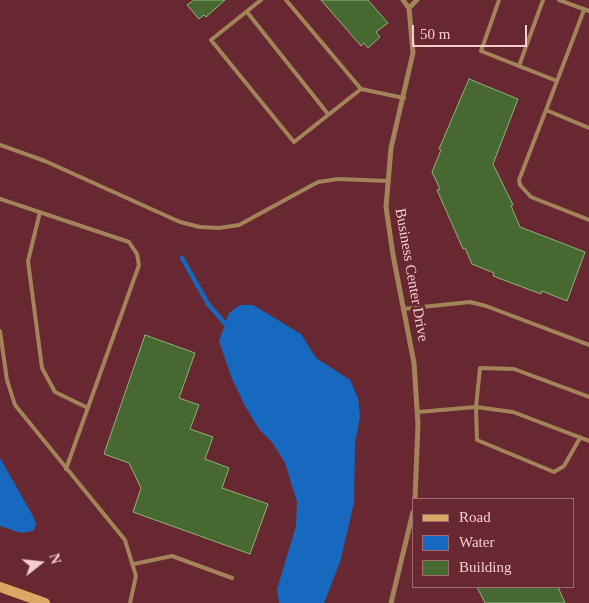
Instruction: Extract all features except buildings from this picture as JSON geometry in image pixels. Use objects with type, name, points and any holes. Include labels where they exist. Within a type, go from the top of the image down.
[{"type":"main road","points":[[0,587],[46,603]]},
{"type":"street","points":[[403,0],[409,8],[418,0]]},
{"type":"street","name":"Business Center Drive","points":[[409,8],[413,53],[391,148],[386,207],[414,363],[418,412],[418,458],[415,498]]},
{"type":"street","points":[[391,603],[412,516]]},
{"type":"lane","points":[[261,0],[210,40],[294,142],[361,89]]},
{"type":"lane","points":[[286,0],[361,89],[404,98]]},
{"type":"lane","points":[[499,0],[481,52],[557,81]]},
{"type":"lane","points":[[519,66],[543,0]]},
{"type":"lane","points":[[560,0],[587,10],[519,180],[531,197],[589,220]]},
{"type":"lane","points":[[246,12],[328,114]]},
{"type":"lane","points":[[546,110],[589,128]]},
{"type":"lane","points":[[0,145],[45,161],[180,222],[200,227],[219,228],[239,225],[318,182],[338,179],[388,180]]},
{"type":"lane","points":[[0,199],[129,242],[137,254],[139,265],[66,469]]},
{"type":"lane","points":[[40,212],[28,262],[42,368],[55,392],[88,408]]},
{"type":"lane","points":[[403,309],[470,302],[589,345]]},
{"type":"lane","points":[[0,331],[7,380],[15,405],[125,540],[134,564],[136,576],[130,603]]},
{"type":"lane","points":[[580,438],[564,466],[554,472],[477,440],[476,407],[480,368],[514,369],[589,397]]},
{"type":"lane","points":[[418,412],[476,407],[513,412],[589,442]]},
{"type":"lane","points":[[134,564],[172,556],[232,578]]},
{"type":"water","points":[[240,305],[253,305],[301,334],[316,358],[350,380],[358,398],[360,416],[355,444],[354,503],[340,562],[324,603],[279,603],[277,589],[296,526],[297,502],[285,463],[272,442],[259,429],[245,406],[232,379],[219,341],[229,313]]},
{"type":"water","points":[[0,458],[33,516],[36,525],[33,531],[21,533],[0,526]]},
{"type":"waterway","points":[[182,258],[208,304],[228,327]]}]
